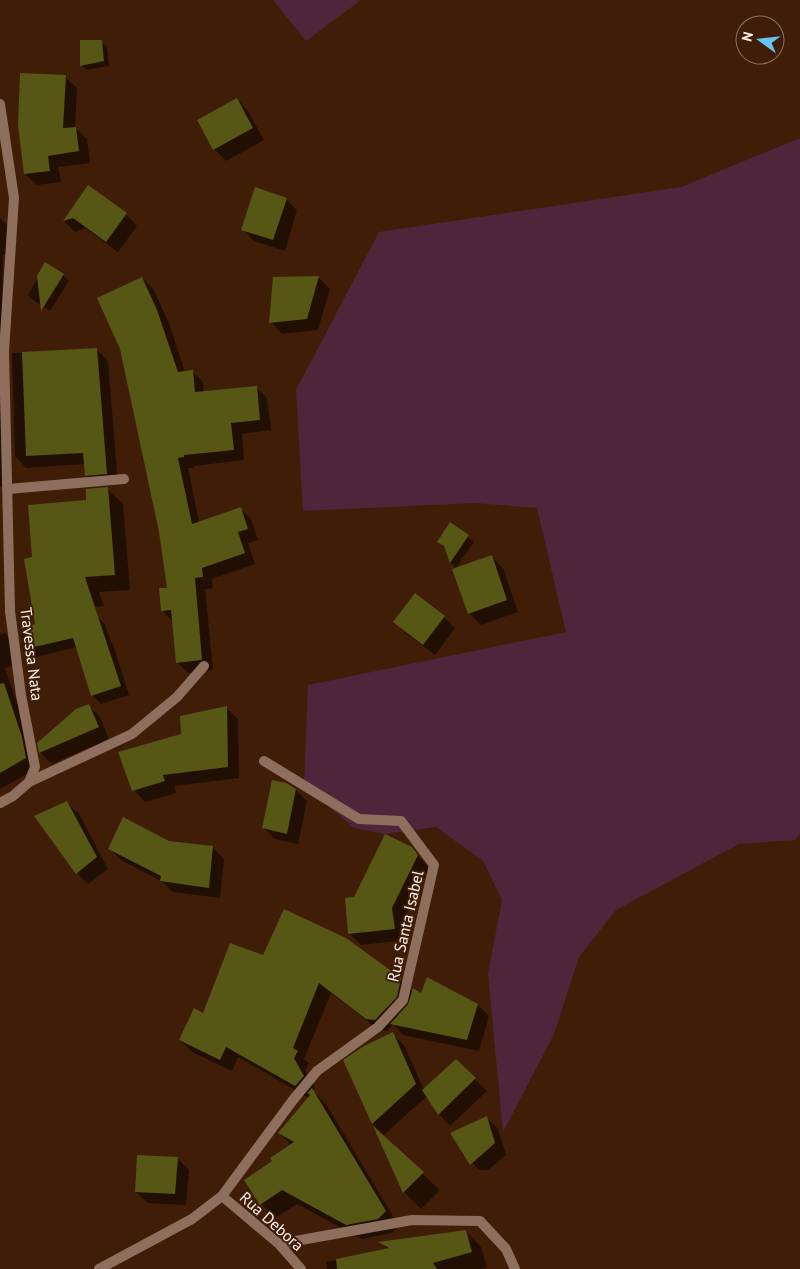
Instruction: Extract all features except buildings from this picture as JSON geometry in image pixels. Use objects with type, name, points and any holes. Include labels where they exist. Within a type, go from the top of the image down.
[{"type":"street","name":"Travessa Nata","points":[[0,104],[14,198],[4,351],[10,611],[21,695],[35,766],[29,782]]},
{"type":"street","points":[[8,489],[124,478]]},
{"type":"street","points":[[0,803],[13,796],[29,782],[132,734],[177,697],[204,666]]},
{"type":"street","name":"Rua Santa Isabel","points":[[99,1269],[192,1220],[222,1196],[293,1100],[317,1071],[378,1027],[403,1000],[434,865],[401,821],[359,819],[264,762]]},
{"type":"street","name":"Rua Debora","points":[[222,1196],[279,1244],[301,1269]]},
{"type":"street","points":[[279,1244],[412,1220],[480,1221],[506,1249],[515,1269]]},
{"type":"shaded area","points":[[273,0],[361,0],[306,41]]},
{"type":"shaded area","points":[[800,138],[800,834],[795,840],[739,844],[616,910],[579,957],[554,1034],[503,1132],[488,974],[502,900],[483,861],[436,827],[385,834],[354,828],[304,785],[308,685],[566,632],[537,508],[475,503],[303,511],[296,390],[379,232],[681,187]]}]
